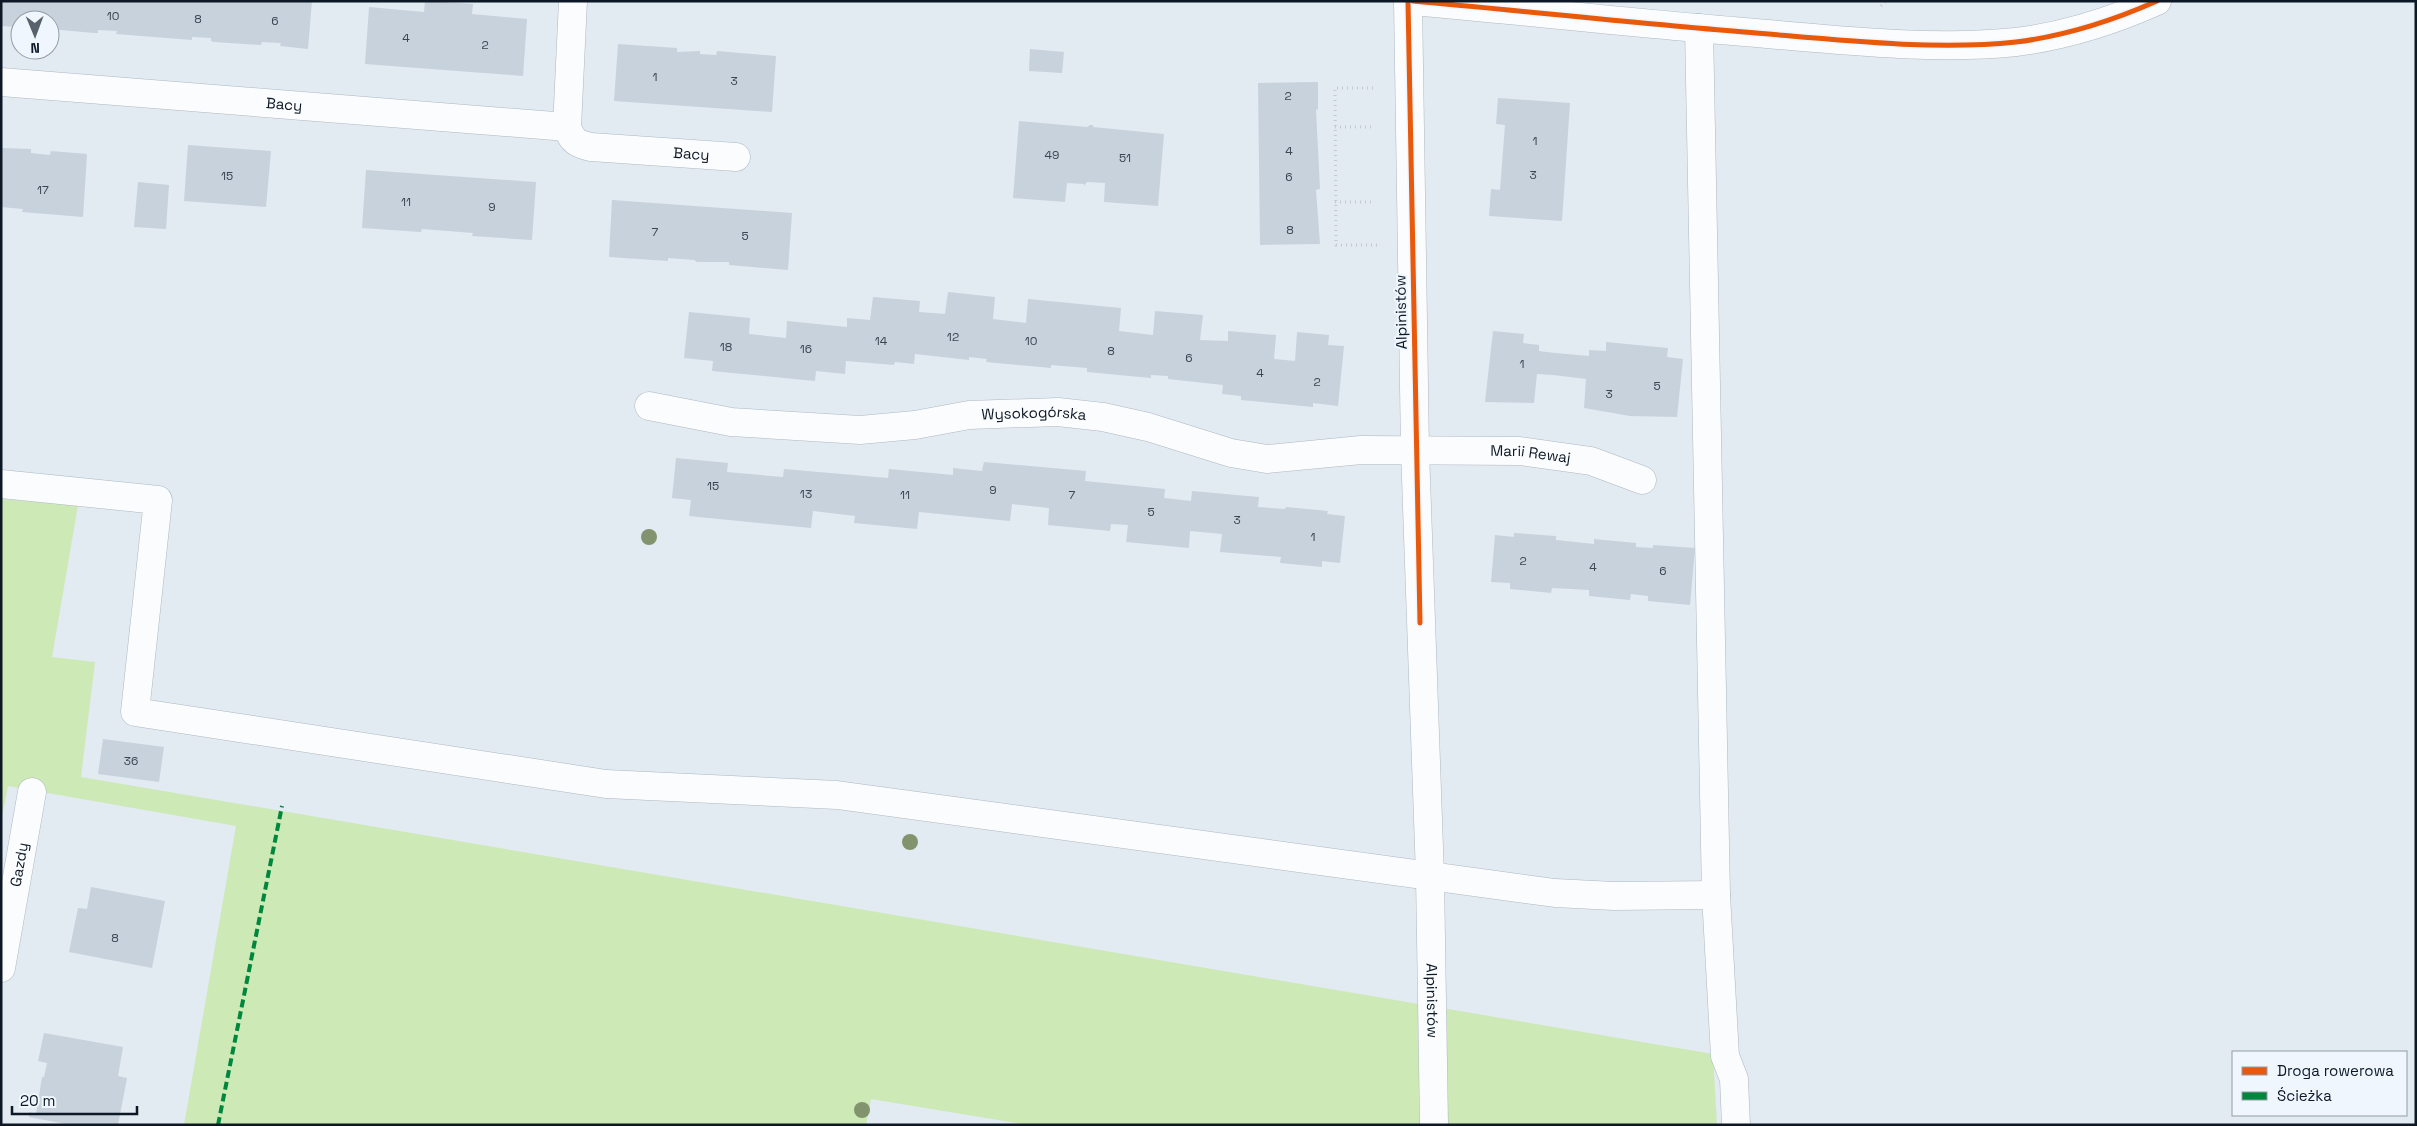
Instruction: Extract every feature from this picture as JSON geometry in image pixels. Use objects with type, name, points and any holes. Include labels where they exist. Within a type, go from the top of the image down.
[{"type":"street","points":[[568,128],[573,1]]},
{"type":"street","name":"Alpinistów","points":[[1408,1],[1415,450],[1430,876],[1434,1125]]},
{"type":"street","points":[[1413,1],[1699,28],[1909,44],[1977,45],[2018,42],[2066,33],[2099,24],[2157,1]]},
{"type":"street","points":[[1699,28],[1716,895],[1725,1056],[1734,1079],[1736,1125]]},
{"type":"street","name":"Bacy","points":[[1,82],[568,128],[571,138],[579,144],[736,157]]},
{"type":"street","name":"Wysokogórska","points":[[649,406],[730,422],[860,430],[915,425],[970,415],[1058,412],[1103,417],[1148,427],[1231,453],[1267,459],[1361,450],[1415,450]]},
{"type":"street","name":"Marii Rewaj","points":[[1415,450],[1520,451],[1559,455],[1591,461],[1642,480]]},
{"type":"street","points":[[1,484],[158,500],[135,712],[606,784],[837,795],[1555,893],[1614,896],[1716,895]]},
{"type":"street","name":"Gazdy","points":[[1,968],[32,792]]},
{"type":"path","points":[[1410,88],[1335,88],[1336,245],[1413,245]]},
{"type":"green space","points":[[1,499],[78,505],[52,657],[95,662],[81,777],[1713,1054],[1717,1125],[1028,1125],[871,1099],[866,1125],[184,1125],[236,826],[8,786],[1,822]]},
{"type":"building","points":[[1,1],[312,1],[308,49],[280,46],[281,43],[262,42],[261,45],[214,42],[211,41],[211,38],[192,37],[192,40],[116,34],[117,31],[98,30],[98,33],[94,33],[60,30],[60,10],[10,10],[10,26],[1,26]]},
{"type":"building","points":[[425,1],[473,4],[472,14],[527,19],[523,76],[365,64],[369,7],[424,12]]},
{"type":"building","points":[[618,44],[677,48],[677,52],[700,51],[700,54],[716,55],[717,51],[776,56],[772,112],[614,101]]},
{"type":"building","points":[[1030,49],[1064,52],[1062,73],[1029,71]]},
{"type":"building","points":[[1318,82],[1318,109],[1316,110],[1320,189],[1316,190],[1320,244],[1260,245],[1258,83]]},
{"type":"building","points":[[1498,98],[1570,103],[1562,221],[1489,216],[1491,189],[1500,190],[1505,125],[1496,124]]},
{"type":"building","points":[[1019,121],[1087,127],[1093,125],[1093,127],[1164,134],[1158,206],[1104,202],[1105,183],[1087,182],[1084,186],[1084,184],[1067,183],[1065,202],[1013,198]]},
{"type":"building","points":[[188,145],[271,151],[266,207],[184,201]]},
{"type":"building","points":[[1,148],[31,149],[31,153],[50,155],[51,151],[87,154],[83,217],[22,212],[23,209],[1,207]]},
{"type":"building","points":[[366,170],[536,182],[532,240],[472,236],[473,233],[422,229],[421,232],[362,228]]},
{"type":"building","points":[[138,182],[169,185],[166,229],[134,227]]},
{"type":"building","points":[[612,200],[792,213],[788,270],[729,265],[729,262],[697,262],[694,260],[668,258],[668,261],[609,257]]},
{"type":"building","points":[[948,292],[995,297],[993,319],[1026,323],[1028,299],[1121,308],[1119,331],[1153,335],[1155,311],[1203,315],[1200,340],[1228,341],[1228,331],[1276,335],[1274,359],[1295,361],[1297,332],[1329,335],[1328,345],[1344,346],[1338,406],[1313,403],[1313,407],[1241,400],[1241,396],[1222,394],[1223,385],[1168,379],[1168,376],[1151,375],[1151,378],[1087,372],[1087,368],[1051,365],[1051,368],[986,362],[987,359],[969,357],[969,360],[915,354],[914,364],[895,362],[894,365],[846,361],[845,374],[816,371],[815,381],[712,371],[713,361],[684,358],[689,312],[750,318],[749,334],[786,338],[787,321],[847,327],[847,318],[870,320],[873,297],[920,301],[919,312],[945,314]]},
{"type":"building","points":[[1493,331],[1524,334],[1523,343],[1539,345],[1539,351],[1555,353],[1589,356],[1589,350],[1606,351],[1606,342],[1668,348],[1667,357],[1683,359],[1677,417],[1630,416],[1584,408],[1586,379],[1553,375],[1537,374],[1534,403],[1485,402]]},
{"type":"building","points":[[676,458],[728,463],[727,472],[783,477],[784,469],[888,478],[889,469],[953,475],[953,468],[982,471],[984,462],[1086,471],[1085,481],[1165,489],[1164,498],[1191,501],[1192,491],[1259,497],[1258,507],[1285,509],[1286,507],[1328,511],[1327,514],[1345,516],[1340,563],[1322,561],[1322,567],[1280,563],[1281,557],[1220,552],[1222,534],[1190,531],[1189,548],[1126,542],[1128,525],[1111,524],[1110,531],[1048,525],[1049,508],[1012,504],[1010,521],[919,512],[917,529],[854,523],[855,516],[813,511],[811,528],[689,516],[691,500],[672,498]]},
{"type":"building","points":[[1514,533],[1556,536],[1556,540],[1594,544],[1594,539],[1636,543],[1636,547],[1653,548],[1653,545],[1695,548],[1690,605],[1648,601],[1648,596],[1631,594],[1630,600],[1589,596],[1589,590],[1552,588],[1551,593],[1510,589],[1510,583],[1491,582],[1495,535],[1514,537]]},
{"type":"building","points":[[103,739],[164,747],[159,782],[98,774]]},
{"type":"building","points":[[91,887],[165,901],[152,968],[69,952],[78,908],[87,909]]},
{"type":"building","points":[[44,1033],[123,1047],[118,1076],[127,1078],[118,1125],[71,1125],[29,1117],[29,1112],[36,1114],[42,1077],[44,1077],[47,1063],[38,1061]]},
{"type":"marked path","points":[[218,1125],[282,806]]},
{"type":"cycle path","points":[[1408,1],[1420,623]]},
{"type":"cycle path","points":[[1413,1],[1661,25],[1915,45],[2016,42],[2052,36],[2106,21],[2157,1]]}]
